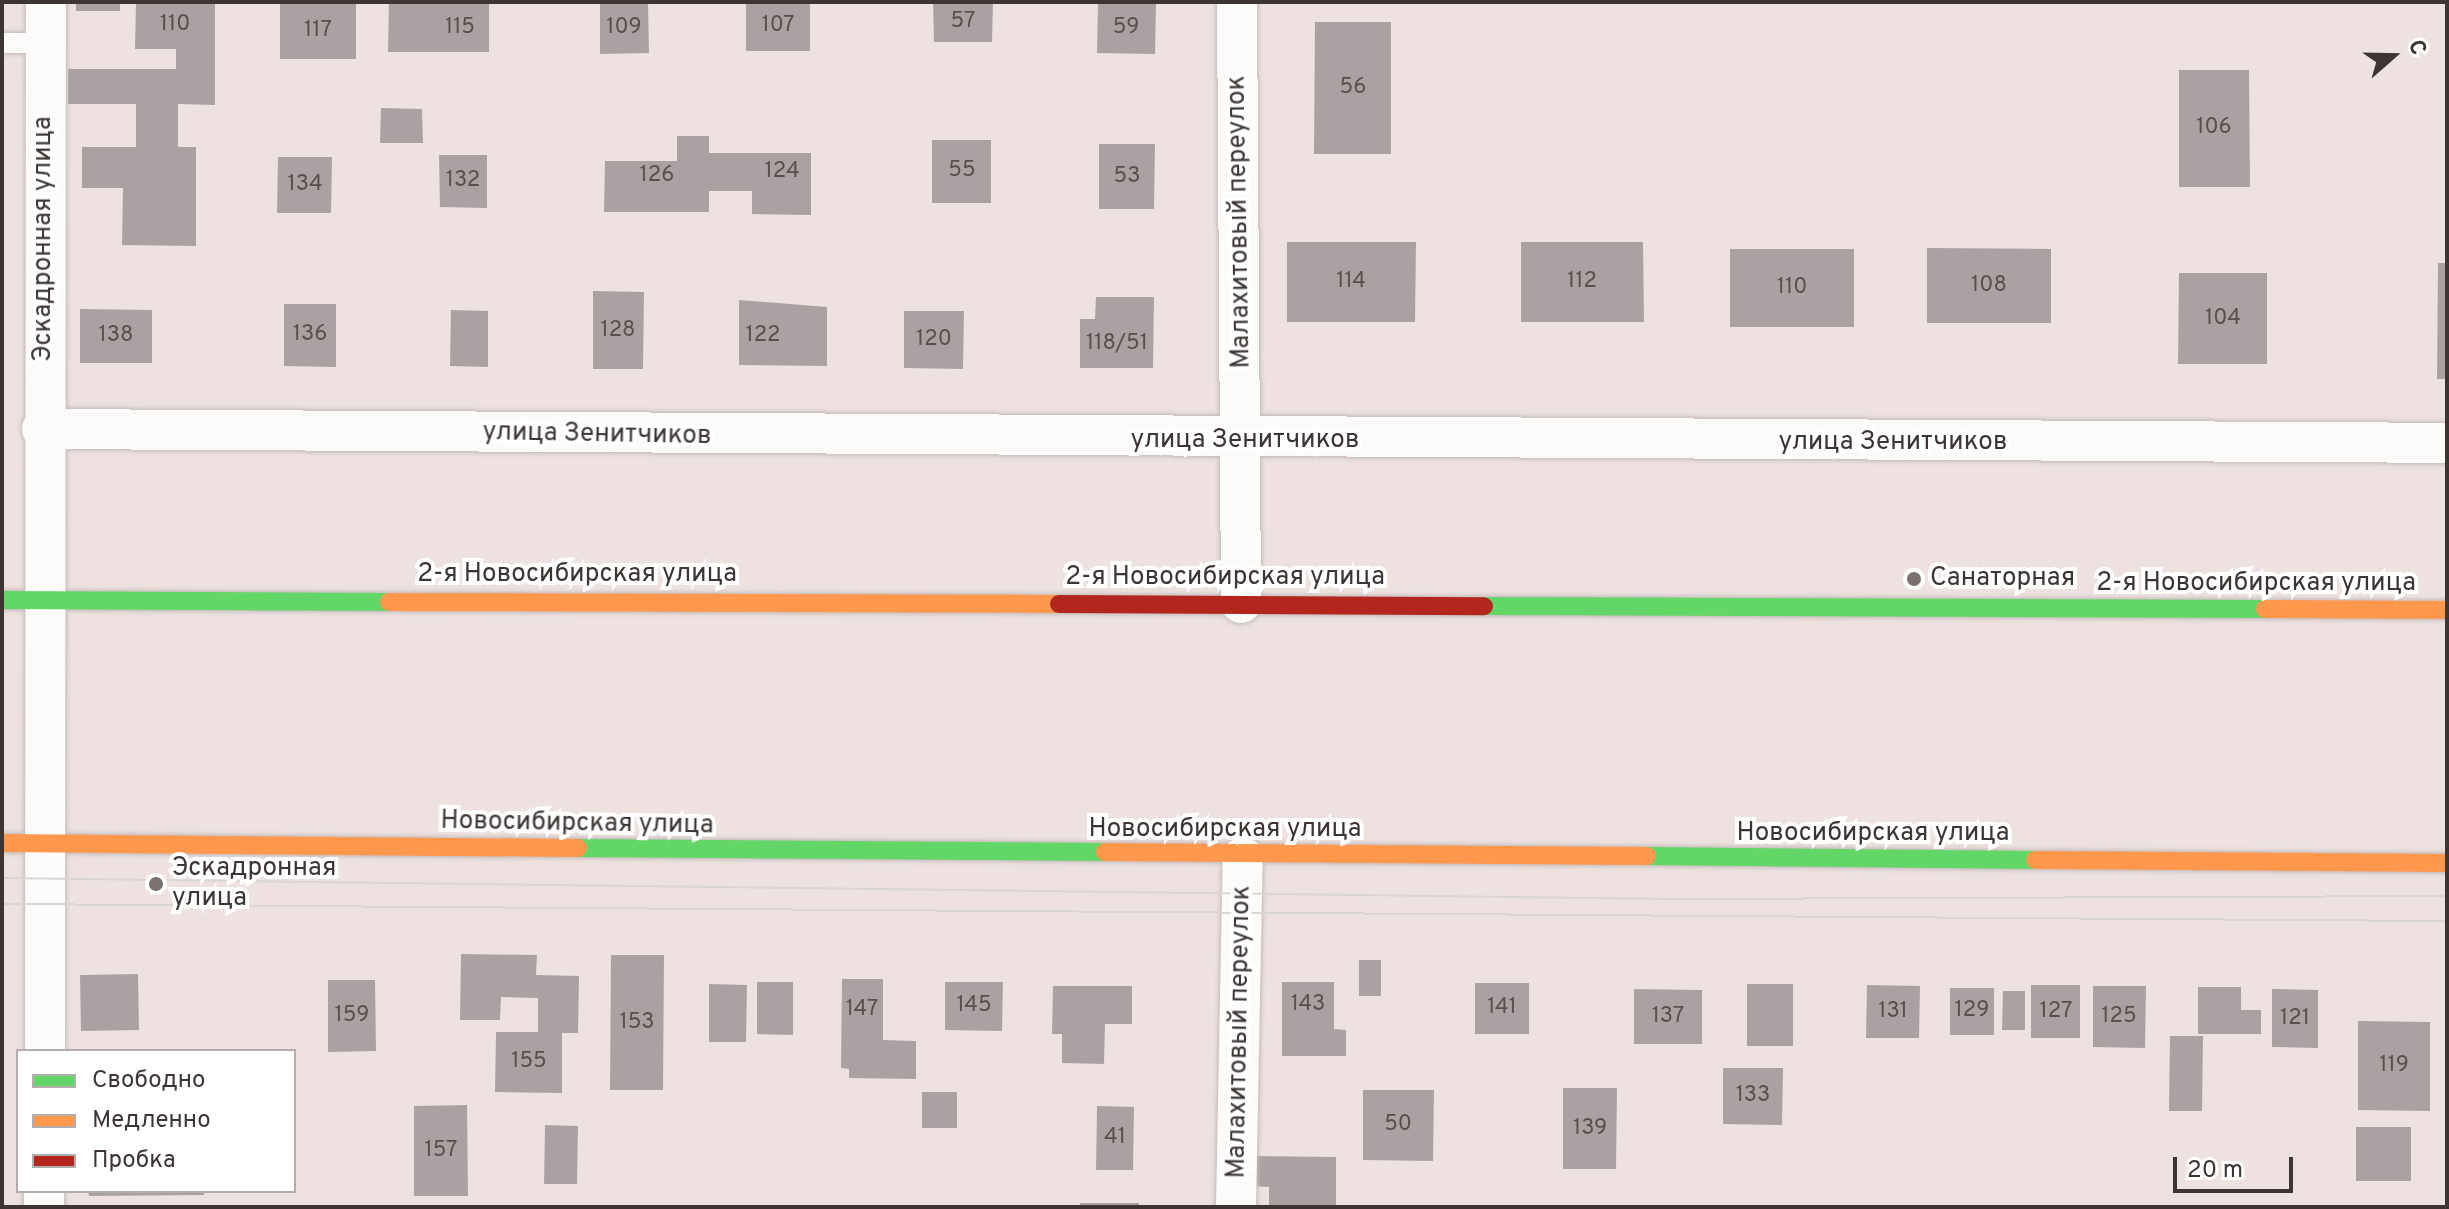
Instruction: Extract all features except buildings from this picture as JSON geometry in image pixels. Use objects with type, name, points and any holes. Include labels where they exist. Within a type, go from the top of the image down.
[{"type":"street","name":"Эскадронная улица","points":[[45,1049],[48,843],[42,429],[46,2]]},
{"type":"street","name":"Малахитовый переулок","points":[[1237,2],[1241,603]]},
{"type":"street","name":"улица Зенитчиков","points":[[42,429],[1242,442],[2447,443]]},
{"type":"street","name":"2-я Новосибирская улица","points":[[2,600],[2447,610]]},
{"type":"street","name":"Новосибирская улица","points":[[2,843],[1243,857],[2447,863]]},
{"type":"street","name":"Малахитовый переулок","points":[[1236,1207],[1243,857]]},
{"type":"lane","points":[[2,43],[46,43]]},
{"type":"tram line","points":[[2,878],[1675,899],[2447,896]]},
{"type":"tram line","points":[[2,904],[2447,921]]},
{"type":"traffic: fast","points":[[2,600],[389,602]]},
{"type":"traffic: fast","points":[[1484,606],[2265,609]]},
{"type":"traffic: fast","points":[[578,848],[1105,852]]},
{"type":"traffic: fast","points":[[1647,856],[2035,860]]},
{"type":"traffic: slow","points":[[389,602],[1059,604]]},
{"type":"traffic: slow","points":[[2265,609],[2447,610]]},
{"type":"traffic: slow","points":[[2,843],[578,848]]},
{"type":"traffic: slow","points":[[1105,852],[1647,856]]},
{"type":"traffic: slow","points":[[2035,860],[2447,863]]},
{"type":"traffic: jam","points":[[1059,604],[1484,606]]},
{"type":"place","name":"Санаторная","points":[[1914,579]]},
{"type":"place","name":"Эскадронная улица","points":[[156,884]]}]
